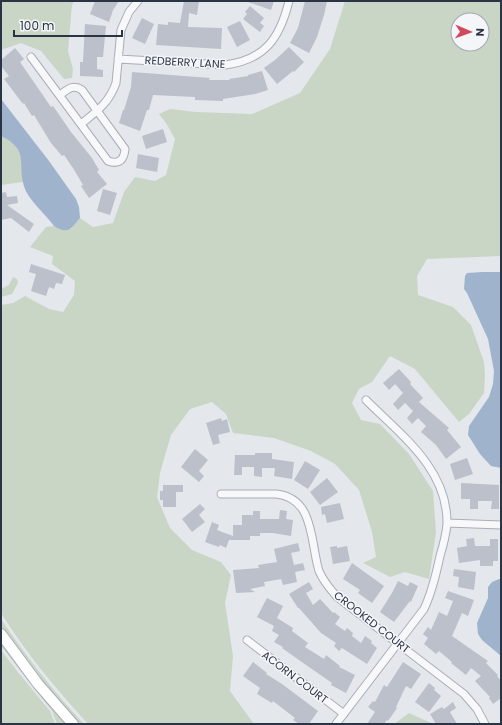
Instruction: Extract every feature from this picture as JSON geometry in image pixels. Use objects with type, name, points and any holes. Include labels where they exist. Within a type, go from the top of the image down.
[{"type":"street","points":[[81,124],[109,99],[113,91],[116,83],[120,36],[124,20],[138,1]]},
{"type":"street","name":"REDBERRY LANE","points":[[118,59],[225,65],[248,60],[267,47],[278,33],[286,16],[289,1]]},
{"type":"street","points":[[31,57],[108,161],[121,161],[125,154],[125,149],[82,90],[78,87],[68,88],[60,95]]},
{"type":"street","points":[[336,724],[424,608],[429,598],[446,533],[447,523],[442,491],[424,459],[366,400]]},
{"type":"street","name":"CROOKED COURT","points":[[221,494],[284,495],[300,505],[306,515],[319,571],[329,588],[337,596],[464,694],[477,708],[485,724]]},
{"type":"street","points":[[447,523],[501,525]]},
{"type":"street","points":[[1,634],[38,684],[73,724]]},
{"type":"street","name":"ACORN COURT","points":[[247,640],[344,714]]},
{"type":"green space","points":[[1,1],[74,1],[72,5],[68,51],[73,69],[72,78],[64,79],[41,51],[21,43],[1,50]]},
{"type":"green space","points":[[345,1],[501,1],[501,256],[427,259],[417,276],[418,295],[453,307],[471,325],[484,362],[484,393],[469,414],[459,422],[415,369],[390,356],[372,382],[359,389],[352,403],[361,420],[380,424],[409,454],[433,491],[436,532],[429,579],[405,572],[390,577],[363,563],[376,557],[372,532],[359,490],[335,464],[311,451],[274,438],[233,433],[226,414],[212,402],[190,409],[171,435],[160,473],[157,497],[170,528],[192,550],[221,562],[231,575],[225,603],[233,656],[230,691],[254,724],[88,724],[64,698],[42,670],[1,613],[1,305],[13,303],[25,296],[49,309],[63,312],[74,295],[75,281],[52,264],[53,256],[30,247],[46,227],[54,226],[60,229],[71,229],[80,218],[93,227],[113,223],[124,192],[135,177],[155,181],[166,175],[175,139],[159,114],[170,109],[196,112],[252,114],[300,93],[330,49]]},
{"type":"green space","points":[[1,136],[8,140],[18,150],[21,161],[23,182],[1,185]]},
{"type":"green space","points":[[13,277],[17,279],[18,283],[12,294],[1,297],[1,289],[9,285]]},
{"type":"green space","points":[[1,619],[40,673],[84,724],[79,724],[31,668],[1,626]]},
{"type":"green space","points":[[1,640],[68,724],[57,724],[52,711],[1,646]]},
{"type":"green space","points":[[1,650],[50,711],[55,724],[1,724]]},
{"type":"green space","points":[[409,713],[433,724],[394,724]]},
{"type":"water","points":[[1,99],[76,199],[79,207],[80,218],[69,230],[59,229],[54,226],[27,193],[23,180],[19,153],[16,147],[1,136]]},
{"type":"water","points":[[501,272],[501,468],[491,466],[480,454],[468,435],[469,426],[489,397],[493,384],[494,371],[488,339],[464,289],[465,276],[467,273]]},
{"type":"water","points":[[501,579],[501,656],[482,640],[478,634],[477,623],[488,598],[488,587],[492,582]]},
{"type":"building","points":[[95,1],[119,1],[113,10],[109,22],[90,14]]},
{"type":"building","points":[[184,1],[199,1],[197,15],[189,13],[188,27],[222,28],[221,49],[156,45],[158,24],[168,25],[168,22],[180,23]]},
{"type":"building","points":[[274,1],[271,10],[248,2]]},
{"type":"building","points":[[305,1],[327,1],[317,37],[309,53],[290,43],[298,28]]},
{"type":"building","points":[[250,6],[264,18],[260,23],[264,26],[260,32],[243,19],[247,14],[245,12]]},
{"type":"building","points":[[142,18],[154,24],[145,44],[132,38]]},
{"type":"building","points":[[240,21],[250,40],[237,47],[227,27]]},
{"type":"building","points":[[85,24],[106,26],[103,57],[97,57],[97,69],[103,70],[103,77],[80,76],[80,62],[83,62]]},
{"type":"building","points":[[289,47],[304,62],[294,72],[293,71],[277,84],[264,68]]},
{"type":"building","points":[[15,48],[24,59],[20,62],[51,107],[53,106],[71,132],[92,158],[99,170],[97,172],[107,184],[89,198],[81,186],[83,185],[64,155],[62,156],[51,143],[34,115],[32,116],[24,103],[23,104],[4,79],[9,76],[1,66],[1,60]]},
{"type":"building","points":[[262,71],[268,90],[255,94],[223,99],[223,101],[195,100],[195,97],[153,95],[149,110],[147,110],[140,131],[119,123],[131,87],[132,72],[210,78],[209,80],[230,80],[229,79],[248,76]]},
{"type":"building","points":[[163,129],[167,142],[146,149],[142,136]]},
{"type":"building","points":[[138,154],[159,158],[157,172],[136,168]]},
{"type":"building","points":[[103,189],[117,193],[110,215],[97,211]]},
{"type":"building","points":[[6,192],[7,197],[17,196],[18,203],[7,205],[34,224],[29,232],[11,218],[1,220],[1,193]]},
{"type":"building","points":[[31,264],[65,275],[62,284],[56,283],[54,289],[49,287],[46,296],[31,291],[36,274],[29,272]]},
{"type":"building","points":[[399,369],[423,398],[419,402],[449,428],[447,430],[461,447],[446,459],[436,445],[421,432],[426,426],[418,418],[412,424],[407,418],[413,411],[405,403],[398,410],[393,404],[403,393],[395,384],[389,390],[383,383]]},
{"type":"building","points":[[221,418],[222,421],[227,419],[230,432],[218,435],[220,443],[213,445],[206,423]]},
{"type":"building","points":[[195,449],[208,460],[199,471],[204,476],[199,482],[181,467]]},
{"type":"building","points":[[255,453],[272,453],[272,459],[294,462],[292,479],[274,476],[275,468],[262,468],[262,477],[254,476],[254,467],[242,467],[242,475],[234,475],[235,455],[255,455]]},
{"type":"building","points":[[467,458],[473,474],[455,480],[450,464]]},
{"type":"building","points":[[305,461],[320,470],[308,489],[294,480]]},
{"type":"building","points":[[327,478],[338,492],[320,505],[310,492]]},
{"type":"building","points":[[461,483],[499,485],[499,509],[491,509],[492,501],[478,501],[478,509],[470,509],[470,499],[461,499]]},
{"type":"building","points":[[163,485],[183,485],[183,492],[176,492],[176,507],[163,507],[163,500],[160,500],[160,491],[163,491]]},
{"type":"building","points":[[340,503],[344,519],[327,523],[325,514],[322,515],[321,507]]},
{"type":"building","points":[[200,504],[205,509],[199,515],[205,522],[192,532],[182,519]]},
{"type":"building","points":[[280,510],[287,511],[286,519],[293,520],[291,536],[273,533],[260,533],[260,536],[250,536],[250,540],[229,540],[226,548],[220,545],[219,547],[205,542],[212,522],[219,525],[217,530],[233,536],[233,525],[242,525],[242,515],[253,515],[253,511],[260,511],[260,519],[279,519]]},
{"type":"building","points":[[474,538],[475,546],[490,546],[490,539],[498,539],[498,561],[493,561],[493,566],[480,566],[480,560],[459,563],[457,548],[467,546],[466,539]]},
{"type":"building","points":[[298,543],[300,551],[291,553],[294,565],[303,563],[305,570],[295,572],[297,582],[283,585],[281,579],[264,582],[265,586],[250,589],[255,592],[236,593],[233,570],[259,568],[258,565],[277,562],[274,549]]},
{"type":"building","points":[[337,546],[337,548],[347,546],[350,561],[333,564],[330,547]]},
{"type":"building","points":[[352,563],[384,586],[372,603],[358,593],[360,590],[343,579]]},
{"type":"building","points":[[454,569],[476,572],[474,590],[458,587],[459,577],[453,576]]},
{"type":"building","points":[[398,581],[408,586],[410,582],[418,586],[411,602],[410,601],[394,622],[380,612]]},
{"type":"building","points":[[309,582],[313,589],[306,593],[313,605],[320,599],[333,613],[334,612],[340,617],[335,624],[345,631],[347,628],[353,633],[352,636],[361,643],[365,636],[372,641],[371,643],[377,648],[367,664],[342,648],[339,651],[334,646],[336,643],[321,633],[298,608],[289,594]]},
{"type":"building","points":[[448,591],[474,600],[468,616],[462,613],[452,636],[488,661],[486,663],[498,675],[497,676],[501,681],[501,698],[493,704],[489,698],[490,697],[475,681],[481,676],[471,668],[466,675],[439,651],[436,654],[424,644],[428,638],[423,634],[428,627],[431,630],[439,612],[447,616],[453,601],[445,598]]},
{"type":"building","points":[[267,598],[283,606],[277,618],[293,628],[292,631],[308,643],[305,647],[324,659],[326,655],[340,666],[339,667],[355,675],[346,693],[331,685],[332,683],[274,642],[279,635],[272,631],[274,626],[257,617]]},
{"type":"building","points":[[253,662],[267,673],[266,674],[318,711],[309,724],[299,724],[293,720],[295,718],[273,701],[272,703],[257,694],[260,688],[243,676]]},
{"type":"building","points":[[403,662],[421,674],[411,689],[406,686],[396,707],[397,708],[388,721],[387,720],[384,724],[367,724],[375,712],[368,707],[373,701],[375,702],[384,685],[387,687]]},
{"type":"building","points":[[429,683],[441,696],[429,712],[415,702]]},
{"type":"building","points":[[453,702],[456,708],[450,712],[457,724],[436,724],[430,714],[442,707],[444,709]]}]
